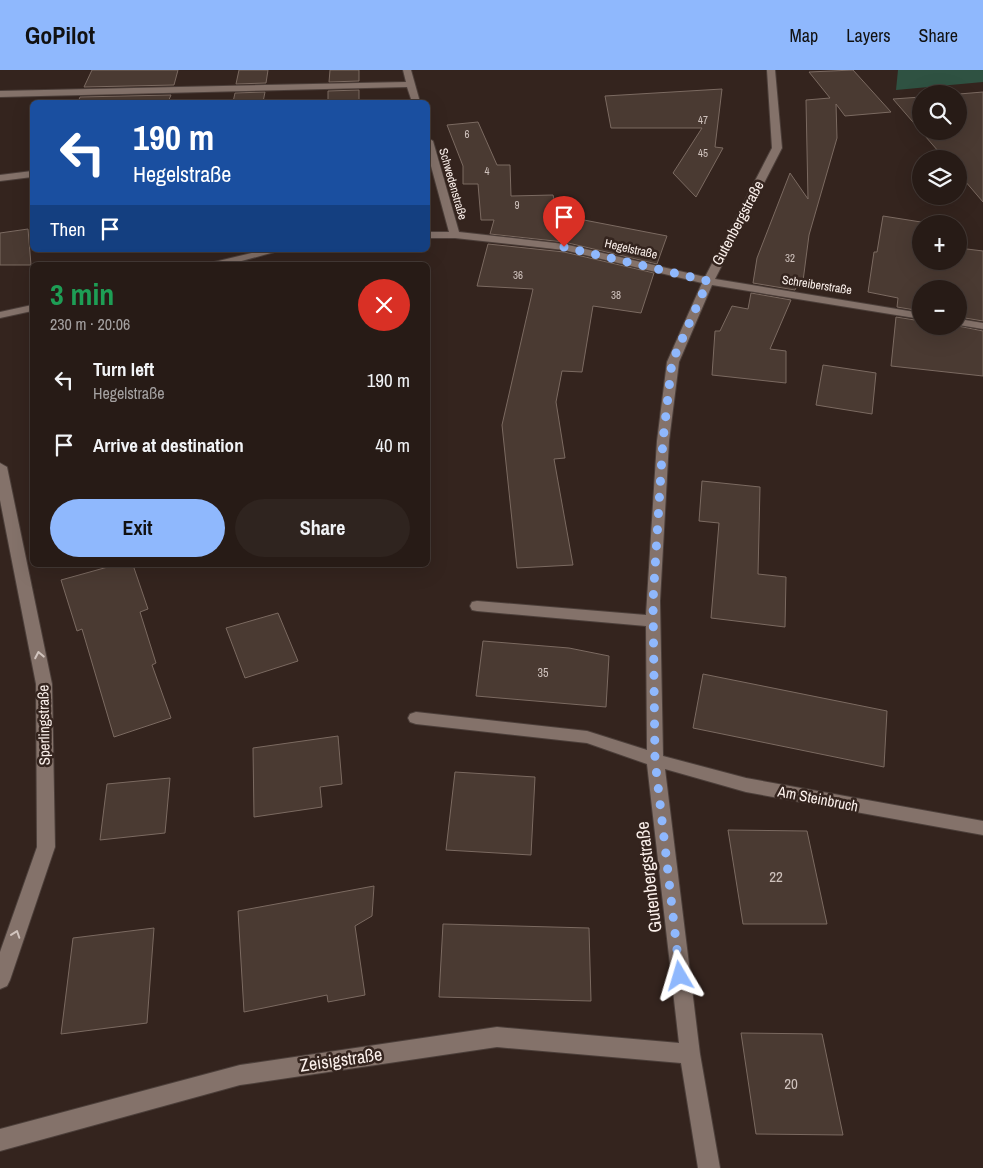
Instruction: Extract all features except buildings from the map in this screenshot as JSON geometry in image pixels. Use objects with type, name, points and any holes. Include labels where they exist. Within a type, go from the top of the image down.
[{"type":"street","points":[[407,70],[415,100]]},
{"type":"street","name":"Gutenbergstraße","points":[[709,1168],[690,1054],[655,760],[653,621],[663,440],[672,362],[708,281],[777,148],[771,70]]},
{"type":"street","points":[[0,94],[411,84]]},
{"type":"street","name":"Schwedenstraße","points":[[430,148],[455,235]]},
{"type":"street","points":[[0,178],[30,174]]},
{"type":"street","name":"Hegelstraße","points":[[430,235],[455,235],[564,247],[708,281]]},
{"type":"street","points":[[227,262],[269,252]]},
{"type":"street","name":"Schreiberstraße","points":[[708,281],[912,315]]},
{"type":"street","points":[[0,315],[30,308]]},
{"type":"street","points":[[967,323],[983,326]]},
{"type":"street","name":"Sperlingstraße","points":[[0,468],[44,684],[46,847],[0,980]]},
{"type":"street","points":[[477,606],[653,621]]},
{"type":"street","points":[[416,718],[587,737],[655,760]]},
{"type":"street","name":"Am Steinbruch","points":[[655,760],[746,785],[983,828]]},
{"type":"street","name":"Zeisigstraße","points":[[0,1140],[240,1075],[497,1037],[690,1054]]},
{"type":"green space","points":[[898,70],[983,70],[983,82],[950,85],[912,85],[912,89],[896,90]]},
{"type":"route","points":[[564,247],[708,281],[672,362],[663,440],[653,601],[655,760],[680,976]]}]
